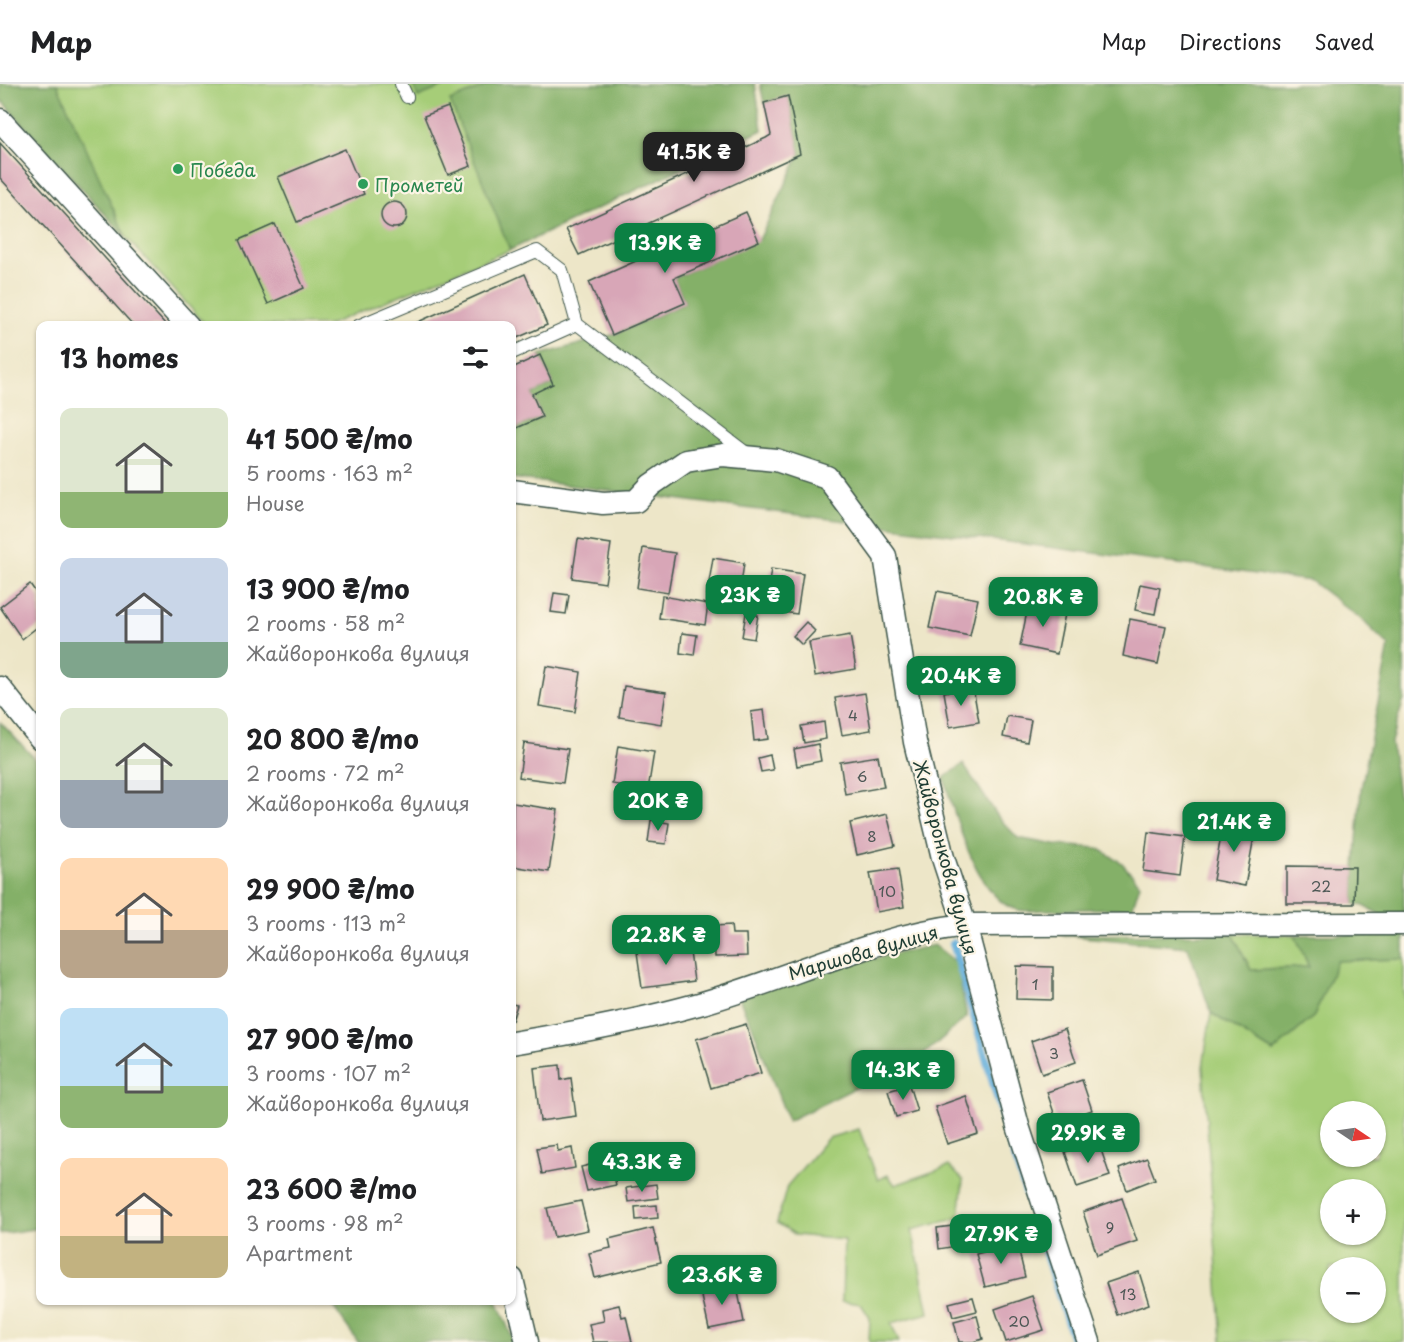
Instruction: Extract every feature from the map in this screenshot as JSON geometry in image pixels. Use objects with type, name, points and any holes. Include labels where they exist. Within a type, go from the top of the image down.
[{"type":"street","points":[[0,120],[183,321]]},
{"type":"street","name":"Жайворонкова вулиця","points":[[516,492],[603,503],[636,501],[651,485],[686,461],[723,455],[776,460],[827,477],[885,556],[915,742],[943,858],[965,925],[1018,1126],[1089,1342]]},
{"type":"street","points":[[0,688],[36,733]]},
{"type":"street","name":"Маршова вулиця","points":[[516,1042],[567,1034],[699,1004],[934,929],[965,925],[1404,924]]},
{"type":"street","points":[[516,1296],[527,1342]]},
{"type":"lane","points":[[401,84],[406,97]]},
{"type":"lane","points":[[370,321],[537,251],[562,270],[577,324],[754,458]]},
{"type":"lane","points":[[516,351],[577,324]]},
{"type":"green space","name":"Прометей","points":[[0,84],[755,84],[762,130],[510,250],[338,321],[202,321],[0,99]]},
{"type":"green space","points":[[0,84],[57,84],[126,237],[0,99]]},
{"type":"green space","points":[[413,84],[450,84],[418,97]]},
{"type":"green space","points":[[491,84],[755,84],[762,130],[510,250],[450,101]]},
{"type":"green space","points":[[760,84],[1404,84],[1404,699],[1391,742],[1398,794],[1404,803],[1404,916],[1381,915],[1364,906],[1354,904],[1361,789],[1389,646],[1361,619],[1311,581],[516,479],[516,428],[542,417],[532,394],[553,384],[540,355],[612,335],[685,303],[674,278],[759,240],[800,154],[788,97],[764,103]]},
{"type":"green space","points":[[0,722],[36,760],[36,1229],[0,1234]]},
{"type":"green space","points":[[963,764],[999,818],[1018,838],[1055,845],[1098,848],[1122,863],[1140,884],[1132,909],[1024,911],[1004,903],[991,891],[980,874],[961,833],[948,793],[944,778]]},
{"type":"green space","points":[[1233,934],[1295,935],[1309,967],[1251,970]]},
{"type":"green space","points":[[1233,934],[1251,970],[1309,967],[1295,935],[1404,934],[1404,959],[1337,961],[1314,1016],[1273,1052],[1211,1013],[1188,947],[1061,935]]},
{"type":"green space","points":[[934,945],[957,963],[967,1017],[924,1054],[788,1121],[751,1023],[739,998],[808,974]]},
{"type":"green space","points":[[1404,959],[1404,1342],[1222,1342],[1203,1067],[1211,1013],[1273,1052],[1314,1016],[1337,960]]},
{"type":"green space","points":[[859,1129],[878,1180],[888,1175],[895,1185],[949,1166],[963,1180],[959,1218],[912,1230],[929,1313],[891,1323],[899,1342],[869,1342],[870,1318],[861,1304],[842,1301],[844,1240],[796,1235],[777,1223],[787,1186],[828,1138]]},
{"type":"green space","points":[[332,1305],[499,1305],[514,1342],[358,1342]]},
{"type":"building","points":[[788,96],[800,154],[579,255],[566,229],[766,138],[771,135],[764,103]]},
{"type":"building","points":[[448,107],[471,166],[448,175],[424,116]]},
{"type":"building","points":[[0,143],[162,321],[129,321],[0,178]]},
{"type":"building","points":[[345,149],[364,194],[297,222],[278,177]]},
{"type":"building","points":[[394,202],[403,206],[407,215],[403,224],[394,228],[385,224],[381,215],[385,206]]},
{"type":"building","points":[[746,212],[759,241],[674,278],[685,303],[612,335],[589,282]]},
{"type":"building","points":[[275,224],[304,288],[268,304],[239,240]]},
{"type":"building","points":[[525,274],[547,325],[516,338],[516,321],[420,321]]},
{"type":"building","points":[[540,355],[553,384],[532,394],[542,417],[516,428],[516,366]]},
{"type":"building","points":[[578,539],[611,544],[605,583],[572,578]]},
{"type":"building","points":[[643,548],[675,553],[668,593],[637,588]]},
{"type":"building","points":[[713,558],[744,563],[738,606],[706,601]]},
{"type":"building","points":[[771,569],[803,574],[797,614],[765,610]]},
{"type":"building","points":[[30,584],[36,592],[36,628],[22,639],[0,607]]},
{"type":"building","points":[[1140,584],[1160,588],[1155,614],[1135,610]]},
{"type":"building","points":[[937,591],[978,599],[970,636],[929,628]]},
{"type":"building","points":[[554,593],[569,595],[566,614],[551,612]]},
{"type":"building","points":[[662,596],[708,604],[705,625],[659,618]]},
{"type":"building","points":[[1029,602],[1066,609],[1057,654],[1020,646]]},
{"type":"building","points":[[746,613],[758,615],[754,639],[742,637]]},
{"type":"building","points":[[1130,619],[1166,626],[1158,664],[1123,656]]},
{"type":"building","points":[[806,622],[815,631],[802,645],[793,636]]},
{"type":"building","points":[[682,633],[697,635],[694,655],[680,653]]},
{"type":"building","points":[[850,635],[856,669],[815,676],[809,642]]},
{"type":"building","points":[[546,666],[581,672],[575,712],[539,706]]},
{"type":"building","points":[[624,686],[666,692],[661,724],[619,717]]},
{"type":"building","points":[[973,687],[979,722],[950,727],[944,692]]},
{"type":"building","points":[[865,693],[871,730],[842,735],[835,698]]},
{"type":"building","points":[[764,710],[768,739],[754,741],[751,712]]},
{"type":"building","points":[[1007,716],[1031,720],[1027,742],[1003,737]]},
{"type":"building","points":[[824,722],[826,739],[804,743],[801,726]]},
{"type":"building","points":[[524,743],[568,749],[563,783],[519,777]]},
{"type":"building","points":[[818,744],[821,761],[797,766],[794,749]]},
{"type":"building","points":[[618,746],[654,752],[648,790],[612,784]]},
{"type":"building","points":[[770,755],[773,770],[761,772],[758,758]]},
{"type":"building","points":[[878,756],[884,787],[845,794],[840,762]]},
{"type":"building","points":[[516,803],[558,810],[549,872],[516,867]]},
{"type":"building","points":[[887,814],[895,846],[857,855],[850,823]]},
{"type":"building","points":[[651,820],[669,823],[666,844],[648,842]]},
{"type":"building","points":[[1224,820],[1256,826],[1245,886],[1213,880]]},
{"type":"building","points":[[1148,832],[1185,837],[1180,876],[1143,871]]},
{"type":"building","points":[[1287,866],[1355,867],[1354,904],[1287,904]]},
{"type":"building","points":[[898,869],[904,907],[877,912],[870,873]]},
{"type":"building","points":[[731,925],[732,934],[746,934],[747,956],[715,957],[714,926]]},
{"type":"building","points":[[689,945],[694,981],[642,988],[637,952]]},
{"type":"building","points":[[1017,966],[1053,967],[1053,1000],[1016,999]]},
{"type":"building","points":[[746,1024],[761,1073],[711,1088],[696,1039]]},
{"type":"building","points":[[1065,1029],[1076,1062],[1042,1074],[1031,1041]]},
{"type":"building","points":[[560,1065],[561,1080],[571,1078],[576,1116],[540,1121],[534,1068]]},
{"type":"building","points":[[1082,1080],[1092,1110],[1057,1122],[1047,1092]]},
{"type":"building","points":[[909,1085],[917,1111],[896,1117],[888,1091]]},
{"type":"building","points":[[966,1096],[978,1134],[947,1144],[935,1107]]},
{"type":"building","points":[[1098,1141],[1110,1176],[1077,1187],[1065,1152]]},
{"type":"building","points":[[557,1145],[558,1151],[572,1148],[575,1168],[542,1174],[537,1148]]},
{"type":"building","points":[[1147,1158],[1155,1179],[1127,1190],[1119,1169]]},
{"type":"building","points":[[610,1160],[616,1185],[587,1191],[581,1167]]},
{"type":"building","points":[[656,1184],[658,1198],[628,1202],[626,1188]]},
{"type":"building","points":[[1122,1198],[1137,1241],[1097,1255],[1083,1212]]},
{"type":"building","points":[[581,1201],[588,1230],[554,1237],[547,1208]]},
{"type":"building","points":[[657,1205],[658,1218],[636,1220],[635,1207]]},
{"type":"building","points":[[960,1225],[963,1245],[939,1249],[937,1228]]},
{"type":"building","points":[[653,1228],[661,1262],[595,1278],[589,1253],[611,1248],[609,1239]]},
{"type":"building","points":[[1017,1243],[1025,1277],[985,1287],[976,1254]]},
{"type":"building","points":[[1139,1272],[1149,1304],[1117,1315],[1106,1283]]},
{"type":"building","points":[[723,1283],[724,1289],[737,1287],[744,1322],[709,1329],[700,1287]]},
{"type":"building","points":[[1032,1296],[1044,1330],[1006,1342],[995,1309]]},
{"type":"building","points":[[973,1297],[977,1311],[953,1317],[949,1303]]},
{"type":"building","points":[[619,1305],[622,1317],[626,1316],[632,1342],[593,1342],[589,1324],[604,1321],[602,1309]]},
{"type":"building","points":[[977,1316],[983,1339],[959,1342],[954,1322]]},
{"type":"waterway","points":[[953,943],[1010,1142],[1074,1342]]},
{"type":"place","name":"Победа","points":[[178,169]]},
{"type":"place","name":"Прометей","points":[[363,184]]}]
